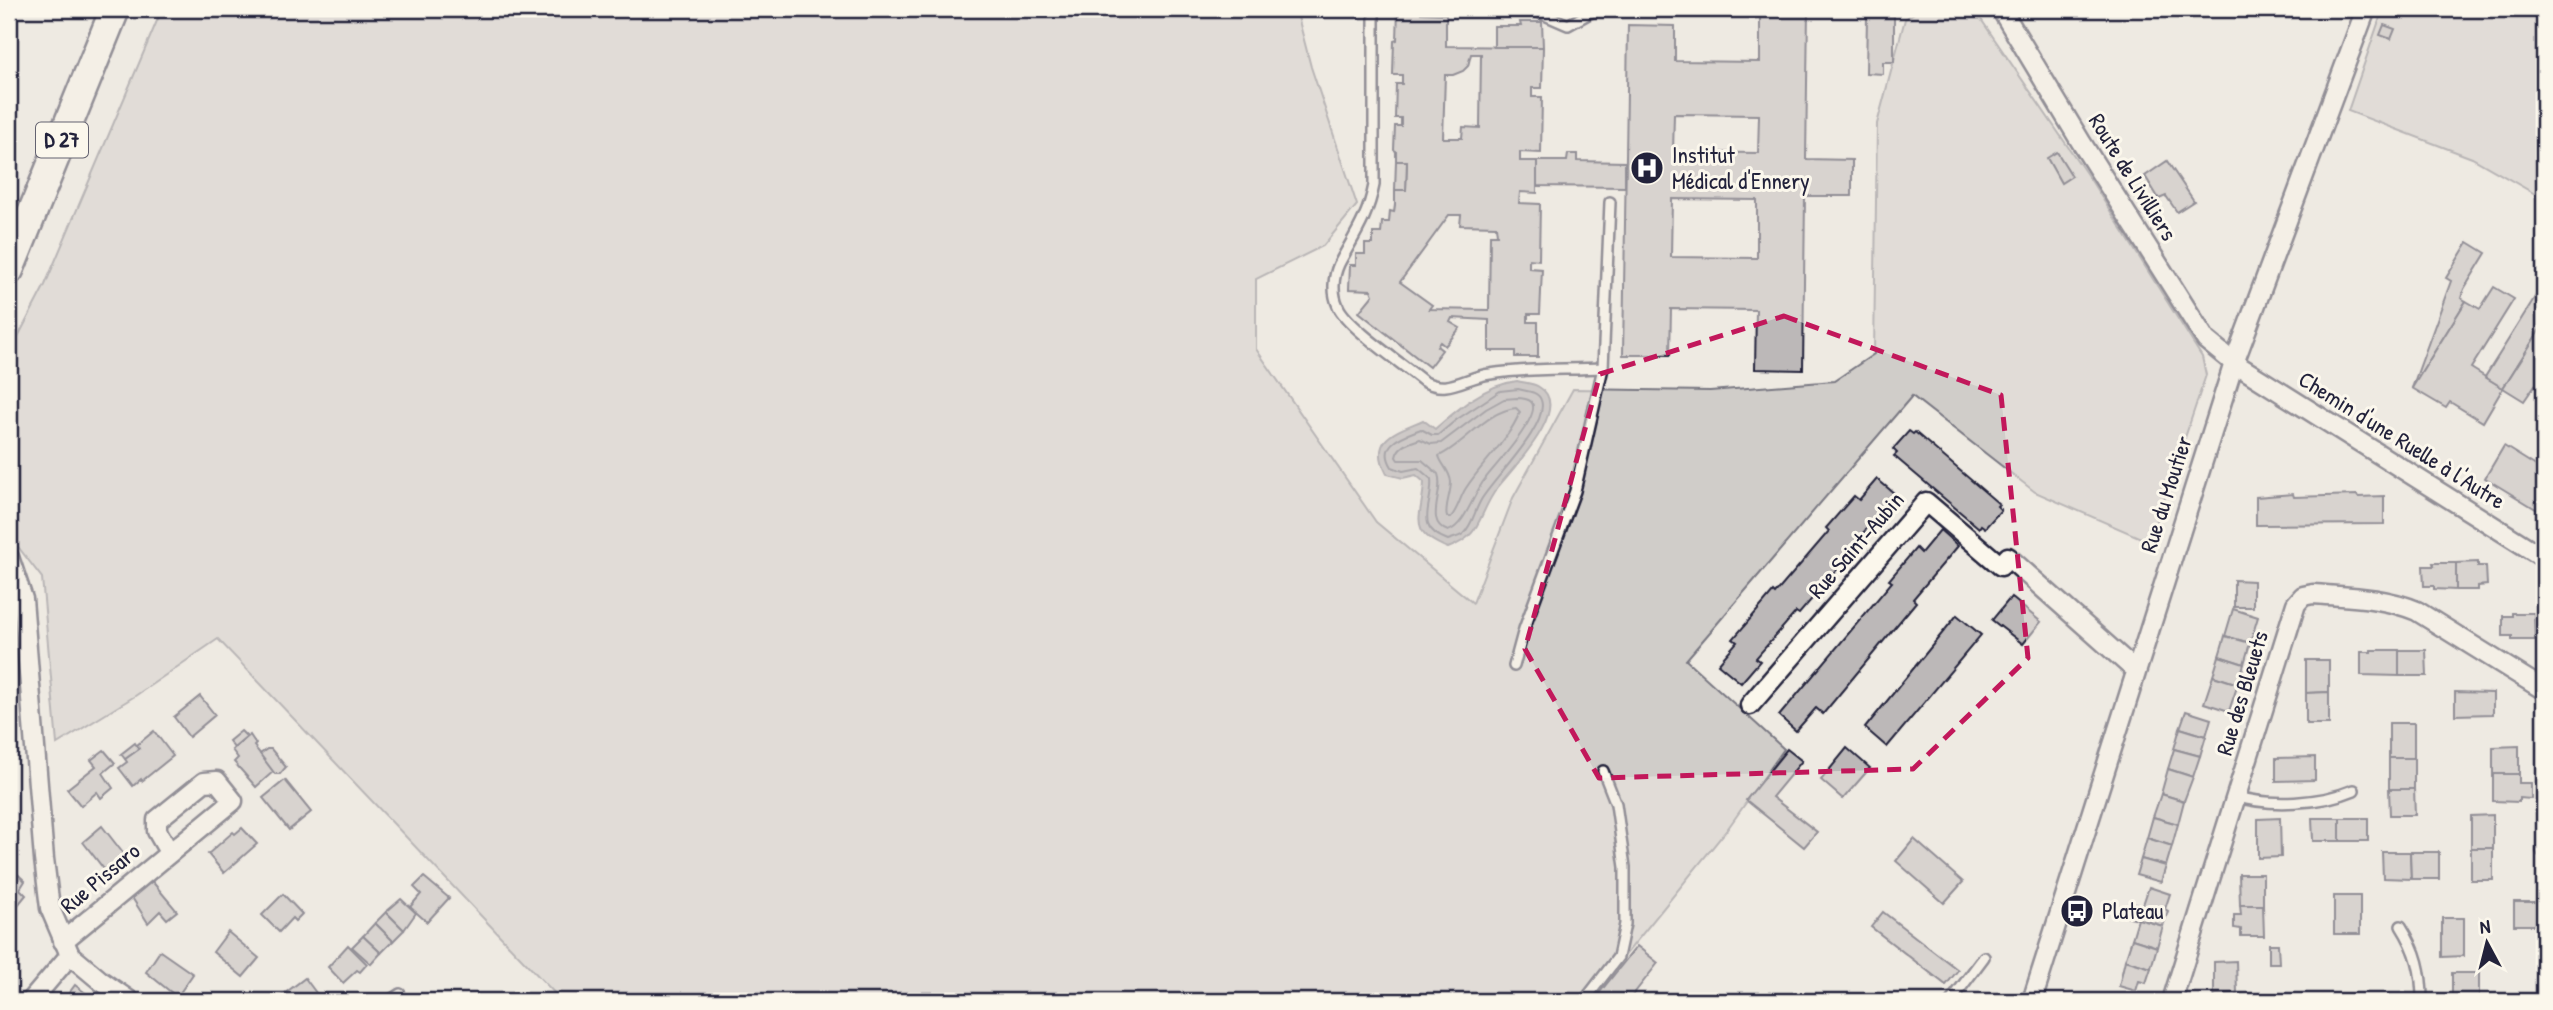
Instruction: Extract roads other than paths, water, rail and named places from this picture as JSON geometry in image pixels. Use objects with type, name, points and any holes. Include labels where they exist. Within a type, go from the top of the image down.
[{"type":"main road","name":"D 27","points":[[9,270],[115,9]]},
{"type":"street","name":"Route de Livilliers","points":[[2001,9],[2206,340],[2234,363]]},
{"type":"street","name":"Rue du Moutier","points":[[2032,1001],[2234,363],[2366,9]]},
{"type":"street","name":"Chemin d'une Ruelle à l'Autre","points":[[2234,363],[2544,558]]},
{"type":"street","name":"Rue Saint-Aubin","points":[[1750,705],[1926,502],[2001,566],[2008,557],[2135,670]]},
{"type":"street","points":[[9,557],[23,599],[50,908],[66,948],[101,981],[131,1001]]},
{"type":"street","name":"Rue des Bleuets","points":[[2172,1001],[2296,604],[2303,596],[2313,594],[2400,604],[2417,611],[2544,690]]},
{"type":"street","name":"Rue Pissaro","points":[[31,1001],[66,948],[169,852]]},
{"type":"lane","points":[[1374,9],[1374,186],[1370,209],[1338,267],[1333,286],[1338,307],[1351,323],[1435,388],[1488,374],[1603,368]]},
{"type":"lane","points":[[1531,9],[1568,25],[1597,9]]},
{"type":"lane","points":[[1514,666],[1524,629],[1575,491],[1603,368],[1610,202]]},
{"type":"lane","points":[[1584,1001],[1618,957],[1625,925],[1625,867],[1622,845],[1616,804],[1603,771]]},
{"type":"lane","points":[[2235,796],[2250,801],[2308,801],[2340,796],[2354,790]]},
{"type":"lane","points":[[2401,926],[2419,961],[2422,975],[2421,1001]]},
{"type":"lane","points":[[1951,1001],[1984,957]]},
{"type":"lane","points":[[389,1001],[400,993]]},
{"type":"water","points":[[1517,381],[1537,386],[1548,396],[1549,409],[1545,423],[1526,453],[1491,497],[1474,530],[1460,543],[1448,548],[1435,542],[1421,529],[1424,482],[1416,475],[1403,478],[1387,474],[1382,462],[1383,444],[1395,433],[1423,420],[1435,429],[1483,392]]},
{"type":"place","name":"Institut Médical d'Ennery","points":[[1647,168]]},
{"type":"place","name":"Plateau","points":[[2077,911]]}]
